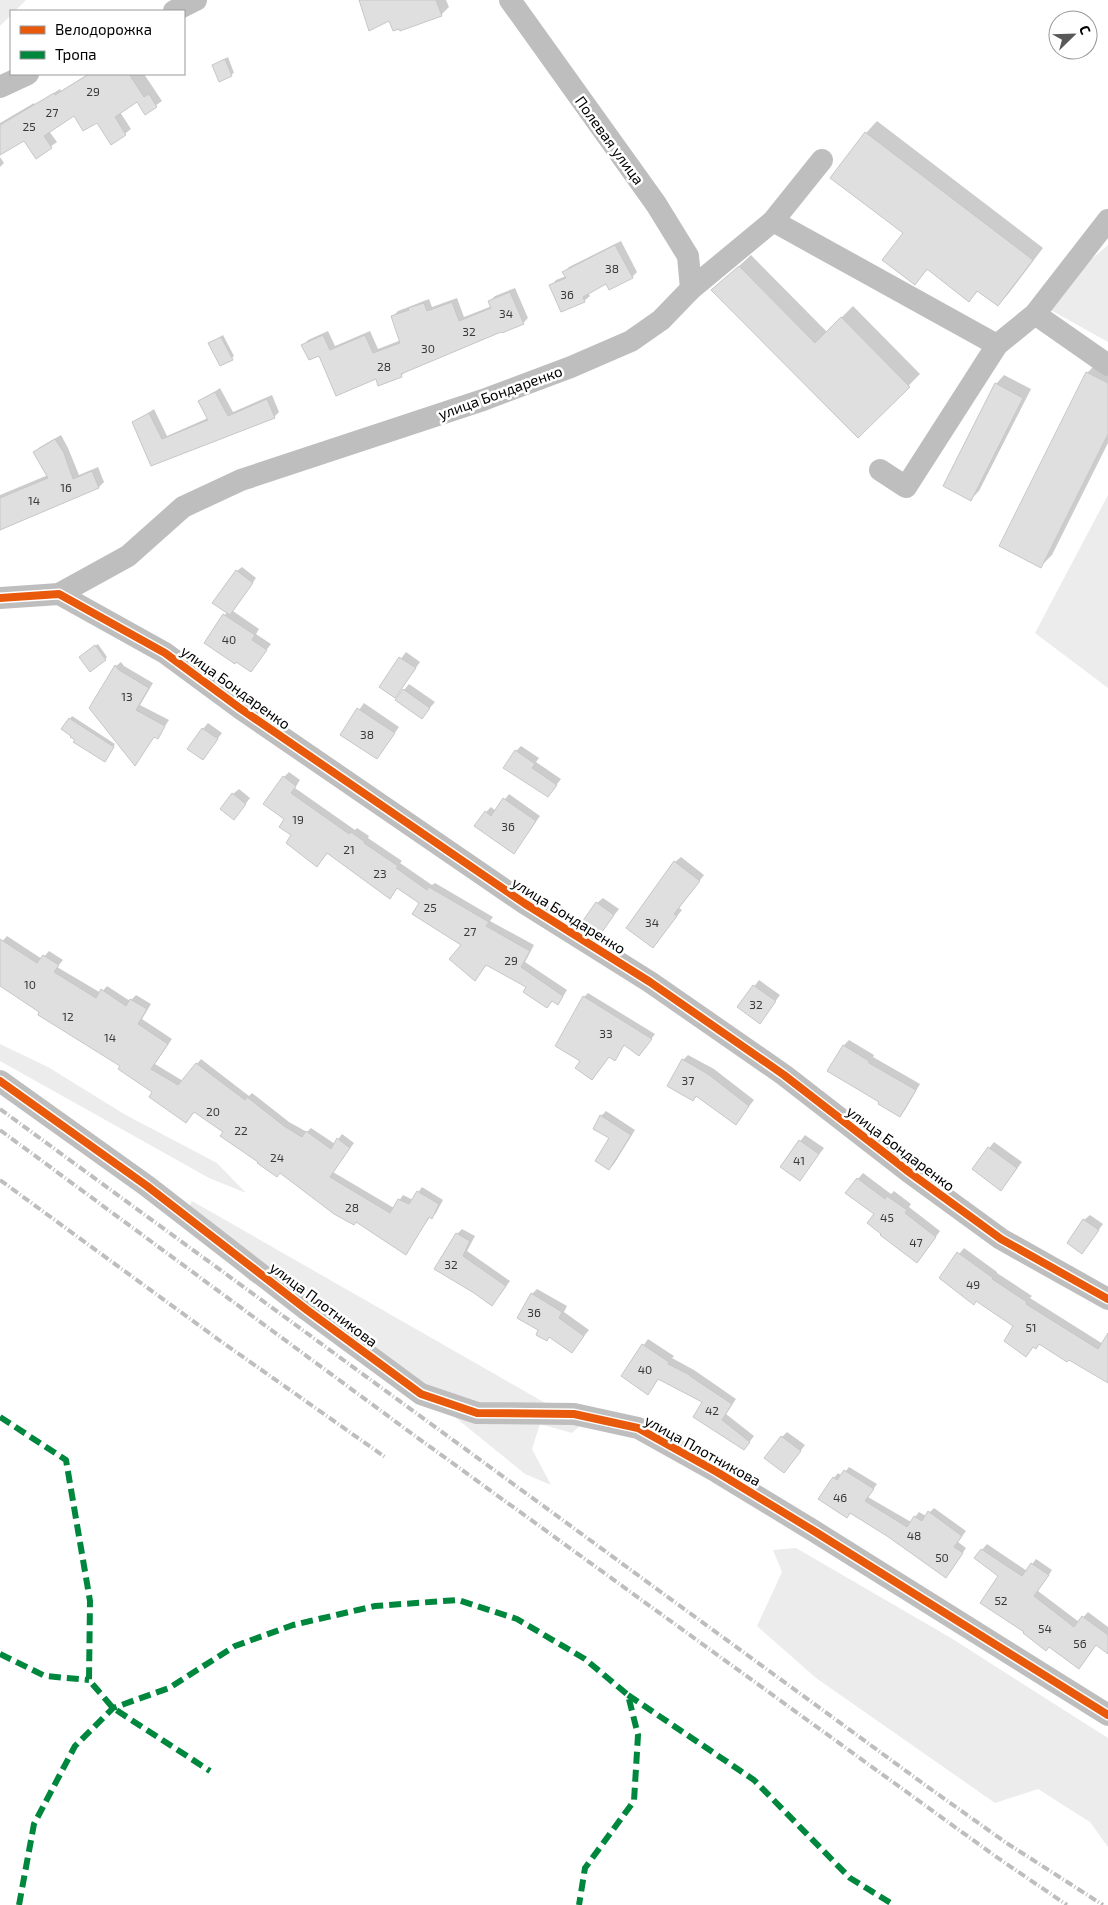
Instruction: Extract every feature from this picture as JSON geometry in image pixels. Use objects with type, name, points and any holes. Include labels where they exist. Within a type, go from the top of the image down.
[{"type":"street","points":[[176,10],[196,0]]},
{"type":"street","name":"Полевая улица","points":[[510,0],[656,204],[688,256],[691,289]]},
{"type":"street","points":[[0,87],[26,75]]},
{"type":"street","name":"улица Бондаренко","points":[[0,598],[59,594],[128,556],[183,507],[241,480],[483,400],[631,341],[661,320],[691,289],[773,221],[822,160]]},
{"type":"street","points":[[880,470],[906,487],[997,345],[1035,314],[1108,220]]},
{"type":"street","points":[[773,221],[997,345]]},
{"type":"street","points":[[1035,314],[1108,365]]},
{"type":"street","name":"улица Бондаренко","points":[[59,594],[166,654],[241,709],[524,903],[650,982],[784,1075],[908,1172],[1001,1239],[1108,1299]]},
{"type":"street","name":"улица Плотникова","points":[[0,1081],[148,1186],[307,1310],[421,1394],[477,1413],[574,1414],[638,1428],[717,1472],[814,1530],[1108,1715]]},
{"type":"shaded area","points":[[0,0],[26,0],[16,10],[10,10],[10,16],[0,26]]},
{"type":"shaded area","points":[[1108,245],[1108,342],[1049,309],[1079,270]]},
{"type":"shaded area","points":[[1108,495],[1108,688],[1035,633]]},
{"type":"shaded area","points":[[0,1044],[48,1067],[124,1114],[217,1163],[246,1193],[209,1178],[0,1061]]},
{"type":"shaded area","points":[[192,1201],[582,1424],[572,1433],[540,1424],[532,1449],[551,1485],[525,1474],[456,1418],[395,1383],[330,1326],[250,1281],[182,1220]]},
{"type":"shaded area","points":[[796,1548],[951,1638],[1108,1738],[1108,1847],[1090,1822],[1038,1789],[995,1803],[816,1678],[757,1626],[782,1572],[773,1550]]},
{"type":"building","points":[[359,0],[436,0],[442,16],[400,31],[399,29],[393,31],[389,21],[369,31]]},
{"type":"building","points":[[225,59],[232,76],[219,82],[212,65]]},
{"type":"building","points":[[87,75],[130,75],[144,97],[149,94],[157,107],[145,115],[137,102],[115,117],[126,135],[111,145],[97,123],[83,131],[74,116],[44,136],[52,148],[36,159],[24,141],[0,155],[0,125],[54,93],[55,95]]},
{"type":"building","points":[[865,132],[1033,260],[998,306],[977,291],[969,302],[927,269],[915,285],[882,260],[903,233],[830,178]]},
{"type":"building","points":[[615,245],[633,278],[609,290],[606,284],[583,297],[585,302],[561,312],[549,285],[566,278],[562,272]]},
{"type":"building","points":[[739,266],[815,343],[841,317],[910,387],[858,438],[711,290]]},
{"type":"building","points":[[510,292],[524,324],[401,374],[402,377],[378,386],[376,379],[336,396],[319,356],[309,360],[301,345],[323,335],[330,350],[365,335],[373,353],[400,343],[391,316],[409,310],[408,308],[424,303],[427,311],[452,302],[459,321],[491,308],[488,301]]},
{"type":"building","points":[[221,337],[233,360],[220,366],[208,343]]},
{"type":"building","points":[[1086,372],[1108,383],[1108,434],[1041,568],[999,546]]},
{"type":"building","points":[[995,383],[1023,398],[971,501],[943,486]]},
{"type":"building","points":[[215,392],[228,416],[267,399],[275,418],[151,466],[132,422],[149,413],[162,439],[208,420],[198,401]]},
{"type":"building","points":[[55,439],[64,453],[73,479],[92,471],[99,488],[0,530],[0,498],[48,478],[33,452]]},
{"type":"building","points":[[236,570],[253,583],[230,615],[212,603]]},
{"type":"building","points":[[223,614],[255,635],[252,640],[267,650],[251,672],[236,662],[235,664],[204,643]]},
{"type":"building","points":[[95,645],[106,660],[90,672],[79,657]]},
{"type":"building","points":[[399,657],[416,668],[395,698],[379,687]]},
{"type":"building","points":[[115,665],[119,670],[149,688],[136,710],[165,726],[158,739],[154,737],[135,766],[89,708]]},
{"type":"building","points":[[403,689],[430,708],[422,719],[395,700]]},
{"type":"building","points":[[357,708],[395,733],[377,759],[340,735]]},
{"type":"building","points":[[69,718],[114,747],[105,762],[73,742],[75,740],[61,729]]},
{"type":"building","points":[[202,728],[218,739],[203,760],[187,749]]},
{"type":"building","points":[[515,750],[535,764],[532,768],[557,785],[548,797],[503,768]]},
{"type":"building","points":[[283,776],[296,786],[291,793],[349,834],[351,832],[427,890],[429,887],[489,922],[486,926],[530,951],[521,967],[563,996],[558,1005],[552,1001],[547,1008],[523,992],[526,987],[486,965],[475,981],[449,959],[461,945],[412,914],[419,903],[397,888],[390,899],[327,853],[317,867],[286,843],[291,835],[279,827],[284,819],[263,804]]},
{"type":"building","points":[[232,793],[246,804],[234,820],[220,809]]},
{"type":"building","points":[[503,798],[536,821],[514,854],[474,826],[485,811],[491,816]]},
{"type":"building","points":[[674,861],[700,881],[674,914],[677,916],[653,948],[626,928]]},
{"type":"building","points":[[596,902],[614,915],[600,935],[582,922]]},
{"type":"building","points":[[0,939],[37,963],[43,955],[59,965],[54,972],[96,998],[101,989],[126,1006],[130,999],[147,1009],[138,1024],[168,1044],[151,1069],[178,1085],[196,1063],[245,1100],[247,1097],[284,1126],[302,1137],[306,1131],[331,1149],[337,1138],[350,1148],[330,1177],[390,1213],[398,1199],[409,1204],[417,1191],[439,1204],[432,1219],[429,1217],[406,1255],[356,1222],[354,1225],[334,1214],[280,1173],[277,1177],[220,1136],[223,1132],[194,1112],[186,1123],[149,1097],[152,1092],[118,1069],[120,1066],[38,1015],[39,1012],[0,986]]},
{"type":"building","points":[[753,985],[776,1001],[760,1024],[737,1007]]},
{"type":"building","points":[[583,996],[652,1039],[639,1056],[624,1045],[615,1061],[609,1057],[592,1080],[575,1068],[580,1061],[555,1046]]},
{"type":"building","points":[[843,1045],[869,1061],[869,1063],[916,1090],[900,1117],[827,1071]]},
{"type":"building","points":[[682,1059],[708,1074],[749,1106],[736,1125],[696,1096],[693,1101],[667,1086]]},
{"type":"building","points":[[600,1115],[631,1135],[609,1170],[595,1161],[609,1138],[593,1129]]},
{"type":"building","points":[[799,1140],[819,1154],[800,1181],[780,1167]]},
{"type":"building","points":[[988,1147],[1017,1168],[1001,1191],[972,1169]]},
{"type":"building","points":[[857,1178],[885,1199],[887,1196],[907,1210],[905,1213],[936,1237],[917,1263],[867,1223],[874,1214],[845,1193]]},
{"type":"building","points":[[1083,1219],[1099,1230],[1082,1254],[1067,1243]]},
{"type":"building","points":[[456,1233],[470,1241],[463,1256],[506,1286],[492,1306],[434,1269]]},
{"type":"building","points":[[957,1252],[992,1279],[1027,1302],[1026,1304],[1098,1349],[1108,1333],[1108,1383],[1069,1360],[1067,1362],[1039,1344],[1036,1349],[1033,1347],[1026,1357],[1004,1341],[1013,1326],[976,1301],[974,1305],[939,1278]]},
{"type":"building","points":[[531,1293],[562,1312],[559,1318],[584,1336],[572,1353],[549,1337],[547,1341],[536,1335],[538,1330],[517,1318]]},
{"type":"building","points":[[642,1344],[669,1362],[668,1364],[690,1375],[732,1404],[722,1420],[750,1442],[744,1450],[693,1417],[702,1402],[658,1379],[648,1395],[621,1376]]},
{"type":"building","points":[[781,1436],[801,1451],[784,1473],[764,1458]]},
{"type":"building","points":[[844,1470],[874,1489],[865,1501],[907,1527],[914,1516],[922,1521],[928,1511],[962,1536],[954,1547],[963,1553],[946,1578],[887,1536],[850,1513],[847,1518],[818,1499],[833,1477],[837,1480]]},
{"type":"building","points":[[981,1549],[1022,1576],[1031,1563],[1049,1575],[1034,1596],[1074,1627],[1082,1616],[1108,1635],[1108,1654],[1096,1645],[1079,1669],[1049,1647],[1046,1651],[1024,1632],[980,1603],[998,1576],[974,1558]]},
{"type":"railway","points":[[0,1109],[932,1790],[1005,1842],[1103,1905]]},
{"type":"railway","points":[[0,1130],[411,1433],[995,1856],[1067,1905]]},
{"type":"railway","points":[[0,1180],[219,1340],[385,1457]]},
{"type":"marked path","points":[[0,1417],[66,1460],[90,1601],[89,1680],[113,1708],[210,1771]]},
{"type":"marked path","points":[[19,1905],[34,1824],[75,1746],[113,1708],[169,1688],[235,1646],[293,1625],[375,1606],[458,1600],[517,1619],[585,1659],[628,1695],[638,1735],[634,1801],[585,1868],[579,1905]]},
{"type":"marked path","points":[[0,1654],[45,1676],[89,1680]]},
{"type":"marked path","points":[[628,1695],[754,1780],[850,1878],[894,1905]]},
{"type":"cycle path","points":[[0,598],[59,594],[165,653],[241,709],[524,903],[650,982],[784,1075],[909,1172],[1001,1239],[1108,1299]]},
{"type":"cycle path","points":[[0,1081],[147,1186],[307,1310],[421,1394],[477,1413],[574,1414],[638,1428],[717,1472],[814,1531],[1108,1715]]}]
